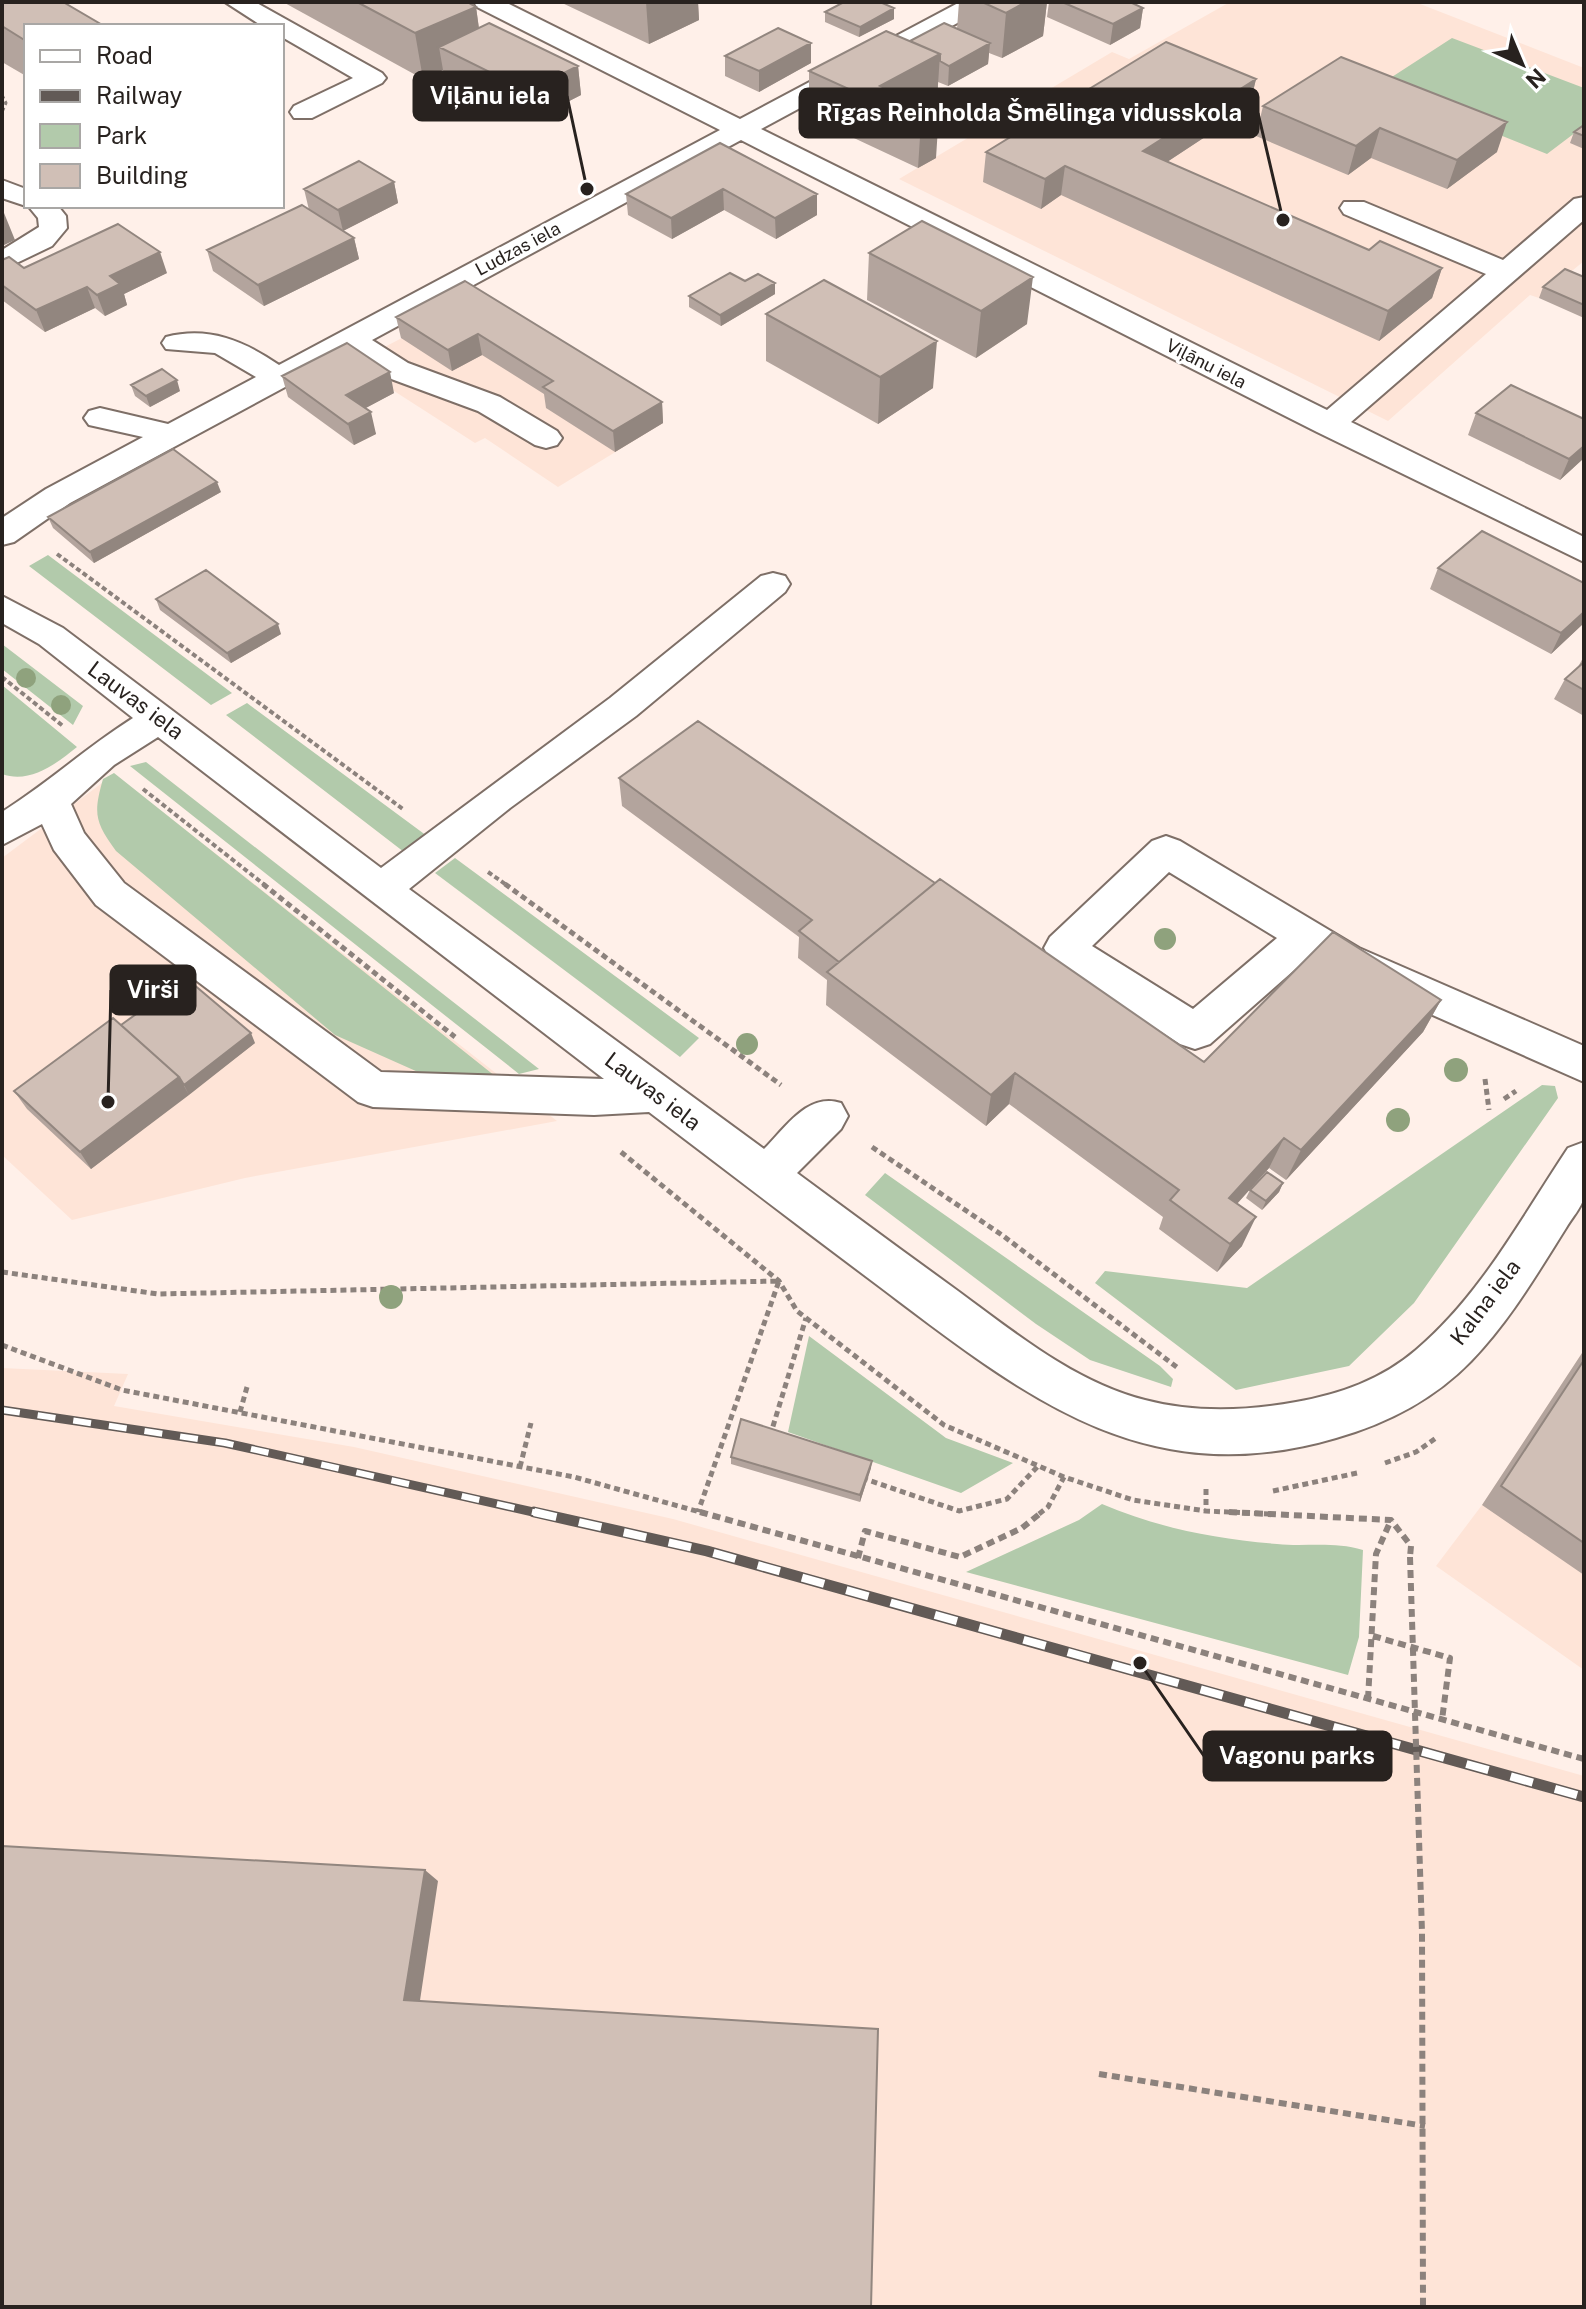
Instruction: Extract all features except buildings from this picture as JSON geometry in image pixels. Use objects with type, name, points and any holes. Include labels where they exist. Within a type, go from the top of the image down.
[{"type":"street","points":[[237,2],[277,24]]},
{"type":"street","name":"Viļānu iela","points":[[486,2],[1584,551]]},
{"type":"street","name":"Ludzas iela","points":[[2,534],[58,496],[978,2]]},
{"type":"street","points":[[284,28],[373,78],[303,112]]},
{"type":"street","points":[[2,188],[24,198]]},
{"type":"street","points":[[1328,425],[1584,205]]},
{"type":"street","points":[[2,261],[42,240],[53,228],[52,216],[44,208]]},
{"type":"street","points":[[1354,208],[1507,272]]},
{"type":"street","points":[[177,343],[210,340],[238,350],[279,379]]},
{"type":"street","points":[[352,340],[397,370],[489,404],[546,438]]},
{"type":"street","points":[[100,418],[176,435]]},
{"type":"street","name":"Ludzas iela","points":[[2,505],[58,496]]},
{"type":"street","points":[[381,889],[497,798],[623,707],[773,584]]},
{"type":"street","name":"Lauvas iela","points":[[2,608],[51,636],[381,889],[1014,1360],[1087,1402],[1147,1423],[1205,1431],[1278,1428],[1357,1410]]},
{"type":"street","points":[[2,831],[50,800],[101,756],[160,718]]},
{"type":"street","points":[[50,800],[68,840],[110,894],[373,1089],[594,1097],[657,1094]]},
{"type":"street","points":[[1307,936],[1195,1032],[1064,948],[1166,851],[1307,936],[1345,959],[1584,1065]]},
{"type":"street","points":[[766,1175],[826,1116]]},
{"type":"street","name":"Kalna iela","points":[[1357,1410],[1414,1381],[1463,1336],[1584,1161]]},
{"type":"path","points":[[2,95],[6,103],[2,112]]},
{"type":"path","points":[[51,549],[446,841],[826,1116],[1002,1235],[1197,1383],[1205,1431],[1206,1511],[1391,1520],[1411,1546],[1425,2126],[1423,2307]]},
{"type":"path","points":[[2,1272],[158,1294],[779,1281],[698,1512]]},
{"type":"path","points":[[767,1446],[806,1318]]},
{"type":"path","points":[[2,1345],[122,1390],[574,1477],[1584,1759]]},
{"type":"path","points":[[240,1412],[247,1387]]},
{"type":"path","points":[[520,1467],[531,1423]]},
{"type":"path","points":[[856,1476],[959,1511],[1007,1499],[1039,1465]]},
{"type":"path","points":[[858,1558],[865,1531],[960,1557],[1022,1528],[1048,1507],[1064,1477]]},
{"type":"path","points":[[1368,1699],[1376,1554],[1391,1520]]},
{"type":"path","points":[[1373,1636],[1450,1658],[1442,1720]]},
{"type":"path","points":[[1099,2074],[1425,2126]]},
{"type":"shaded area","points":[[1230,2],[1415,2],[1584,68],[1584,261],[1539,298],[1530,295],[1388,421],[899,179],[1112,52],[1129,59]]},
{"type":"shaded area","points":[[469,303],[663,423],[558,487],[485,438],[475,443],[352,364]]},
{"type":"shaded area","points":[[114,774],[557,1121],[245,1178],[72,1220],[2,1155],[2,858]]},
{"type":"shaded area","points":[[1584,1350],[1584,1670],[1436,1566],[1482,1505]]},
{"type":"shaded area","points":[[2,1368],[128,1374],[114,1406],[354,1447],[673,1519],[1584,1776],[1584,2307],[2,2307]]},
{"type":"green space","points":[[1452,38],[1584,88],[1584,126],[1547,154],[1378,86]]},
{"type":"green space","points":[[48,555],[232,693],[211,705],[29,566]]},
{"type":"green space","points":[[2,644],[83,706],[73,725],[2,669]]},
{"type":"green space","points":[[2,685],[77,747],[42,771],[23,776],[2,774]]},
{"type":"green space","points":[[247,703],[427,836],[404,852],[226,715]]},
{"type":"green space","points":[[146,762],[539,1069],[519,1074],[130,766]]},
{"type":"green space","points":[[114,773],[495,1076],[418,1072],[335,1035],[116,851],[100,825],[97,810],[103,779]]},
{"type":"green space","points":[[455,858],[699,1038],[680,1057],[435,873]]},
{"type":"green space","points":[[1542,1085],[1555,1086],[1558,1098],[1414,1303],[1349,1366],[1236,1390],[1095,1283],[1105,1271],[1247,1288]]},
{"type":"green space","points":[[885,1173],[1160,1366],[1173,1379],[1171,1387],[1090,1360],[1036,1324],[865,1195]]},
{"type":"green space","points":[[809,1336],[946,1438],[1013,1463],[961,1493],[788,1432]]},
{"type":"green space","points":[[1102,1504],[1145,1520],[1209,1535],[1363,1550],[1359,1637],[1348,1675],[966,1572],[1079,1520]]},
{"type":"railway","points":[[2,1410],[225,1443],[542,1514]]},
{"type":"railway","points":[[534,1512],[707,1551],[1584,1797]]},
{"type":"place","name":"Viļānu iela","points":[[587,189]]},
{"type":"place","name":"Rīgas Reinholda Šmēlinga vidusskola","points":[[1283,220]]},
{"type":"place","name":"Virši","points":[[108,1102]]},
{"type":"place","name":"Vagonu parks","points":[[1140,1663]]}]
